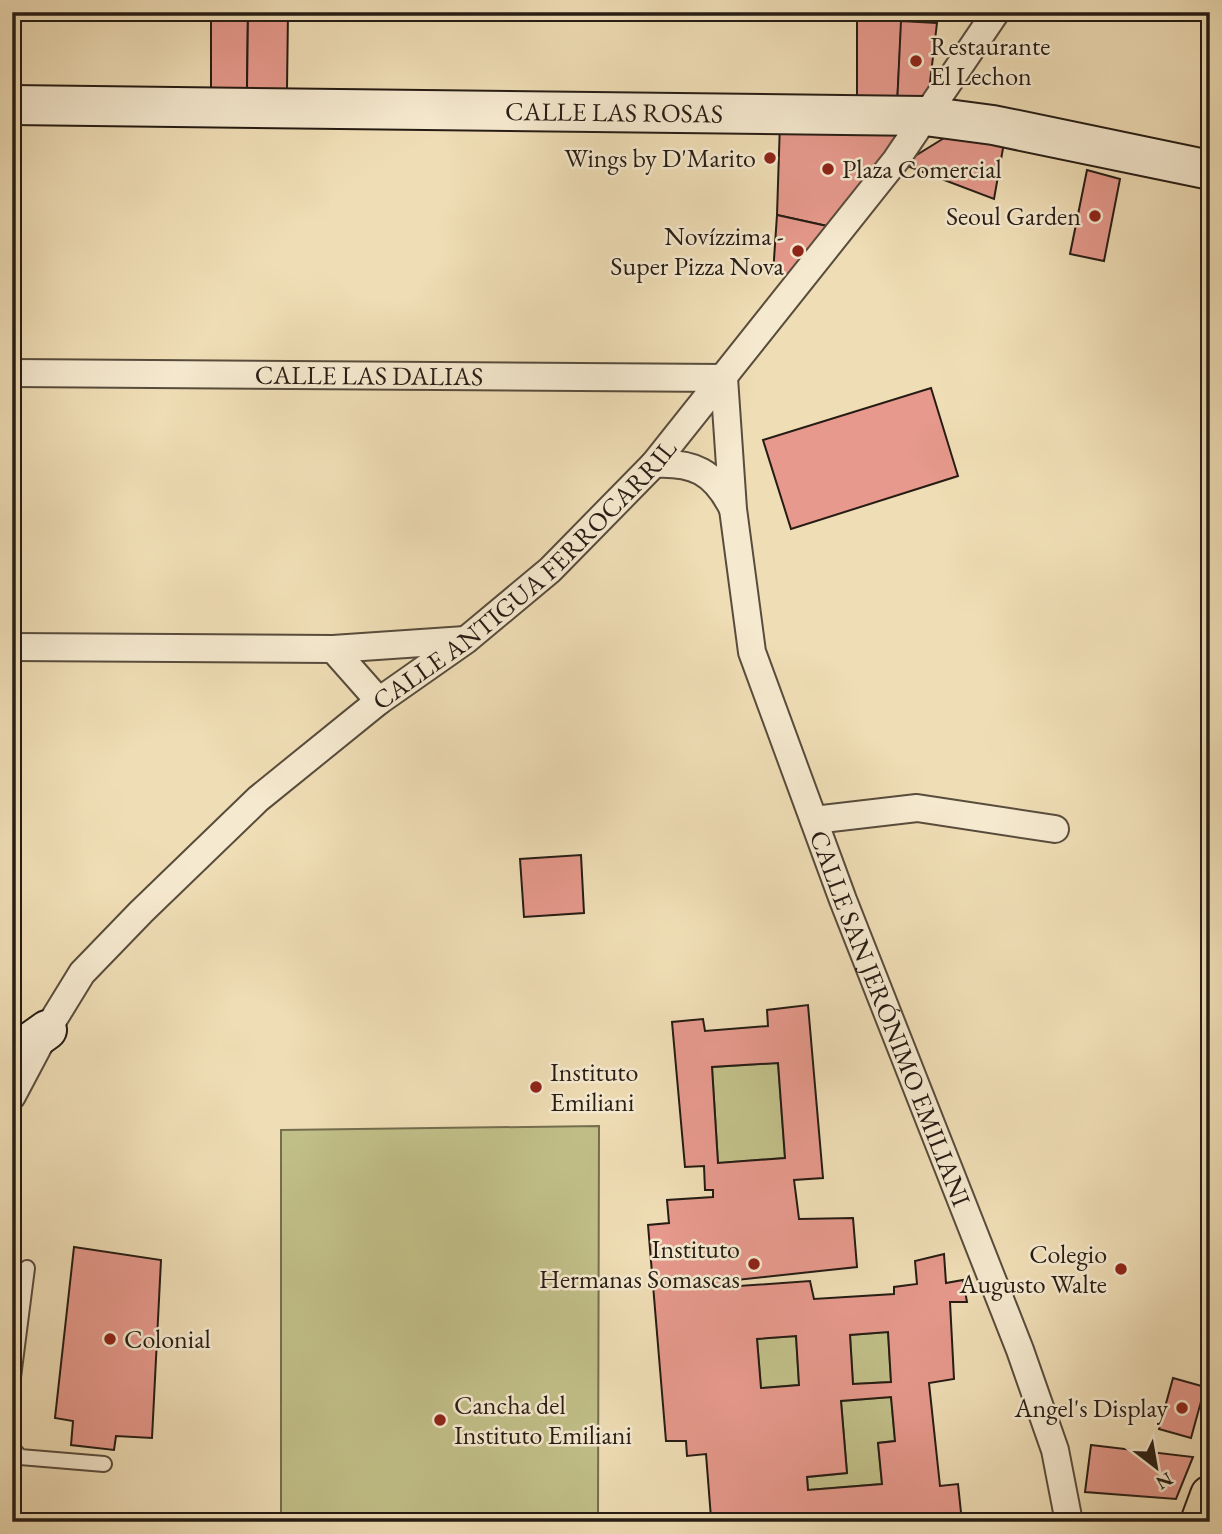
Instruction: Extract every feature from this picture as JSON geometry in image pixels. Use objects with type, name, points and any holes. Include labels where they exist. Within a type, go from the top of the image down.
[{"type":"main road","points":[[1200,1522],[1210,1495]]},
{"type":"street","name":"CALLE ANTIGUA FERROCARRIL","points":[[12,1096],[47,1030],[82,973],[141,912],[258,799],[379,701],[466,640],[550,570],[654,464],[896,160],[996,12]]},
{"type":"street","name":"CALLE LAS ROSAS","points":[[12,105],[925,116],[993,125],[1210,170]]},
{"type":"street","name":"CALLE LAS DALIAS","points":[[12,373],[724,378]]},
{"type":"street","name":"CALLE SAN JERÓNIMO EMILIANI","points":[[724,378],[733,509],[752,652],[814,820],[1020,1350],[1055,1450],[1069,1522]]},
{"type":"street","name":"CALLE SAN JERÓNIMO EMILIANI","points":[[654,464],[675,463],[691,466],[709,475],[724,491],[733,509]]},
{"type":"street","points":[[12,648],[333,649],[466,640]]},
{"type":"street","points":[[333,649],[379,701]]},
{"type":"street","points":[[814,820],[917,808],[1055,829]]},
{"type":"street","points":[[12,1047],[26,1045],[47,1030]]},
{"type":"street","points":[[1180,1522],[1210,1489]]},
{"type":"lane","points":[[12,1385],[27,1268]]},
{"type":"lane","points":[[12,1448],[20,1457],[104,1464]]},
{"type":"shaded area","points":[[778,1063],[785,1158],[718,1163],[712,1067]]},
{"type":"shaded area","points":[[599,1126],[598,1517],[281,1519],[281,1130]]},
{"type":"shaded area","points":[[888,1332],[891,1382],[853,1384],[850,1335]]},
{"type":"shaded area","points":[[796,1336],[799,1385],[761,1388],[757,1339]]},
{"type":"shaded area","points":[[891,1397],[895,1441],[878,1443],[882,1484],[808,1490],[807,1477],[847,1473],[841,1401]]},
{"type":"building","points":[[211,12],[248,12],[247,89],[211,88]]},
{"type":"building","points":[[248,12],[288,12],[287,89],[247,89]]},
{"type":"building","points":[[857,12],[902,12],[897,106],[857,106]]},
{"type":"building","points":[[902,12],[938,12],[937,23],[901,21]]},
{"type":"building","name":"Restaurante El Lechon","points":[[901,21],[937,23],[928,99],[897,106]]},
{"type":"building","name":"Plaza Comercial","points":[[780,122],[910,123],[836,228],[777,215]]},
{"type":"building","points":[[962,127],[1005,137],[994,199],[902,164]]},
{"type":"building","name":"Seoul Garden","points":[[1087,170],[1120,179],[1104,261],[1070,254]]},
{"type":"building","name":"Novízzima - Super Pizza Nova","points":[[777,215],[836,228],[802,276],[773,274]]},
{"type":"building","points":[[931,388],[958,476],[791,529],[763,440]]},
{"type":"building","points":[[581,855],[584,913],[524,917],[520,859]]},
{"type":"building","name":"Instituto Hermanas Somascas","points":[[808,1005],[823,1178],[794,1180],[799,1219],[853,1218],[857,1267],[736,1280],[739,1286],[810,1281],[814,1299],[894,1294],[894,1287],[917,1284],[915,1261],[944,1254],[946,1283],[963,1280],[967,1302],[950,1302],[954,1379],[929,1383],[940,1486],[958,1484],[962,1522],[672,1522],[671,1518],[711,1518],[706,1454],[687,1456],[686,1441],[666,1441],[648,1225],[669,1223],[667,1200],[713,1197],[713,1190],[705,1190],[704,1166],[685,1167],[672,1022],[703,1019],[705,1031],[768,1026],[767,1010]],"holes":[[[778,1063],[785,1158],[718,1163],[712,1067]],[[888,1332],[891,1382],[853,1384],[850,1335]],[[796,1336],[799,1385],[761,1388],[757,1339]],[[891,1397],[895,1441],[878,1443],[882,1484],[808,1490],[807,1477],[847,1473],[841,1401]]]},
{"type":"building","name":"Colonial","points":[[74,1247],[161,1260],[152,1438],[116,1436],[114,1450],[71,1445],[73,1421],[55,1418]]},
{"type":"building","name":"Angel's Display","points":[[1173,1378],[1205,1387],[1191,1438],[1159,1429]]},
{"type":"building","points":[[1091,1445],[1193,1457],[1176,1499],[1085,1492]]},
{"type":"place","name":"Restaurante El Lechon","points":[[916,61]]},
{"type":"place","name":"Wings by D'Marito","points":[[770,158]]},
{"type":"place","name":"Plaza Comercial","points":[[828,169]]},
{"type":"place","name":"Seoul Garden","points":[[1095,216]]},
{"type":"place","name":"Novízzima - Super Pizza Nova","points":[[798,251]]},
{"type":"place","name":"Instituto Emiliani","points":[[536,1087]]},
{"type":"place","name":"Instituto Hermanas Somascas","points":[[754,1264]]},
{"type":"place","name":"Colegio Augusto Walte","points":[[1121,1269]]},
{"type":"place","name":"Colonial","points":[[110,1339]]},
{"type":"place","name":"Angel's Display","points":[[1182,1408]]},
{"type":"place","name":"Cancha del Instituto Emiliani","points":[[440,1420]]}]
